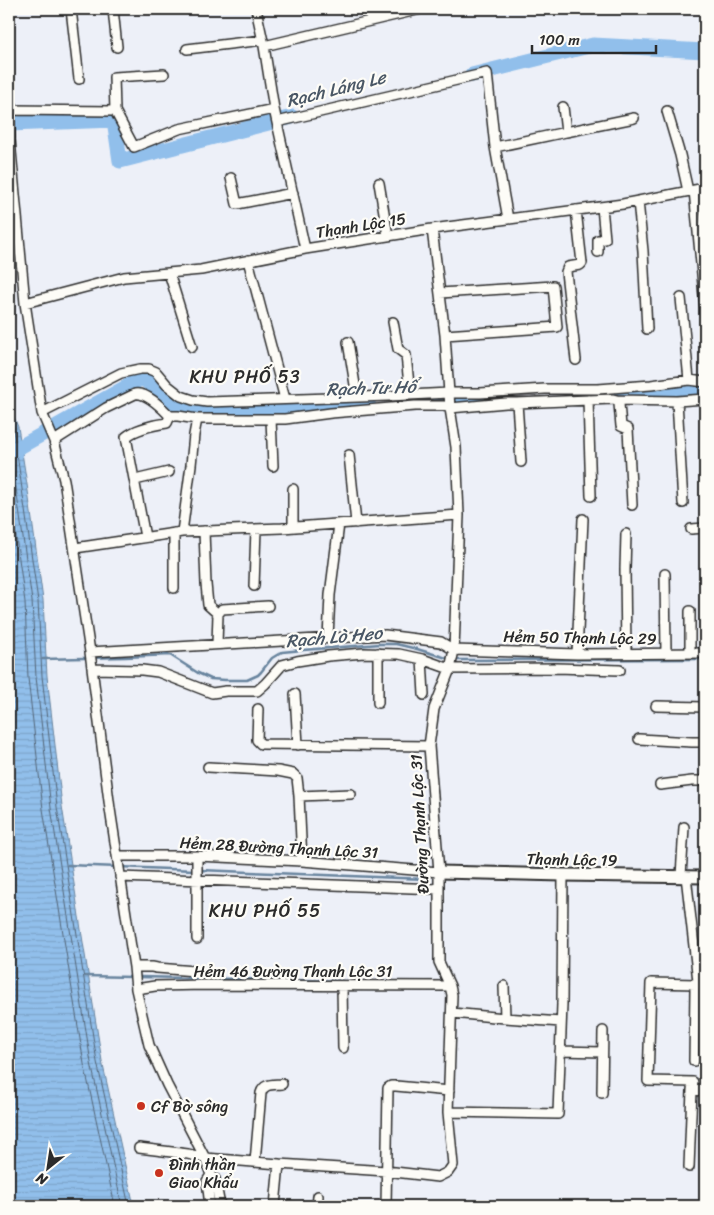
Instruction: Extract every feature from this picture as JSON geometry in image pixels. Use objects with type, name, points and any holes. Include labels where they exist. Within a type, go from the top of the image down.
[{"type":"street","points":[[71,9],[80,79]]},
{"type":"street","points":[[113,9],[117,47]]},
{"type":"street","points":[[256,9],[276,122],[305,249]]},
{"type":"street","points":[[187,49],[263,43],[421,9]]},
{"type":"street","points":[[276,122],[487,73],[495,147],[508,219]]},
{"type":"street","points":[[164,74],[114,77],[115,111],[134,147],[179,129],[274,109]]},
{"type":"street","points":[[564,107],[566,132]]},
{"type":"street","points":[[115,111],[9,110],[25,303],[44,415],[64,480],[140,1011],[149,1044],[167,1085],[215,1179],[220,1206]]},
{"type":"street","points":[[667,111],[691,190],[705,306]]},
{"type":"street","points":[[495,147],[634,118]]},
{"type":"street","points":[[231,178],[237,204],[293,193]]},
{"type":"street","points":[[379,183],[388,236]]},
{"type":"street","name":"Thạnh Lộc 15","points":[[25,303],[124,277],[201,270],[305,249],[432,229],[602,207],[705,188]]},
{"type":"street","points":[[638,201],[647,329]]},
{"type":"street","points":[[598,252],[598,240],[605,238],[602,207]]},
{"type":"street","points":[[576,210],[582,263],[568,267],[566,270],[576,360]]},
{"type":"street","name":"Đường Thạnh Lộc 31","points":[[139,1148],[205,1158],[386,1171],[438,1177],[448,1172],[453,1165],[448,1112],[452,995],[439,962],[439,872],[429,746],[434,709],[454,652],[459,515],[456,448],[450,400],[446,335],[432,229]]},
{"type":"street","points":[[248,260],[285,400]]},
{"type":"street","points":[[169,273],[192,347]]},
{"type":"street","points":[[440,293],[553,286],[557,327],[446,335]]},
{"type":"street","points":[[681,298],[688,380]]},
{"type":"street","points":[[393,322],[398,349],[406,355],[410,395]]},
{"type":"street","points":[[348,342],[358,397]]},
{"type":"street","points":[[44,415],[121,373],[149,369],[156,372],[167,385],[181,396],[207,402],[410,395],[450,400],[506,403],[613,399],[677,401],[705,399]]},
{"type":"street","points":[[52,438],[106,408],[140,393],[170,416],[197,419],[285,419],[331,412],[415,406],[444,406],[450,400],[480,393],[545,389],[598,389],[688,380],[705,382]]},
{"type":"street","points":[[588,400],[591,496]]},
{"type":"street","points":[[617,400],[621,426],[628,429],[632,505]]},
{"type":"street","points":[[677,401],[683,503]]},
{"type":"street","points":[[517,403],[521,462]]},
{"type":"street","points":[[145,537],[126,437],[132,432],[167,424],[170,416]]},
{"type":"street","points":[[271,418],[273,466]]},
{"type":"street","points":[[174,588],[178,532],[191,465],[197,419]]},
{"type":"street","points":[[349,455],[356,522]]},
{"type":"street","points":[[134,480],[169,472]]},
{"type":"street","points":[[293,489],[293,527]]},
{"type":"street","points":[[75,548],[178,532],[293,527],[459,515]]},
{"type":"street","points":[[576,654],[583,519]]},
{"type":"street","points":[[328,638],[330,595],[339,524]]},
{"type":"street","points":[[691,529],[705,528]]},
{"type":"street","points":[[254,586],[256,529]]},
{"type":"street","points":[[204,531],[208,605],[218,614]]},
{"type":"street","points":[[626,534],[626,653]]},
{"type":"street","points":[[665,574],[666,653]]},
{"type":"street","points":[[217,644],[218,614],[222,609],[268,606]]},
{"type":"street","points":[[690,612],[690,653]]},
{"type":"street","points":[[90,652],[385,635],[441,642],[454,652]]},
{"type":"street","name":"Hẻm 50 Thạnh Lộc 29","points":[[454,652],[576,654],[705,653]]},
{"type":"street","points":[[92,666],[158,672],[212,693],[257,691],[282,665],[296,661],[364,653],[399,654],[450,667],[620,670]]},
{"type":"street","points":[[378,653],[378,702]]},
{"type":"street","points":[[422,659],[424,695]]},
{"type":"street","points":[[295,694],[298,745]]},
{"type":"street","points":[[656,706],[705,707]]},
{"type":"street","points":[[258,709],[257,740],[261,744],[429,746]]},
{"type":"street","points":[[639,739],[705,742]]},
{"type":"street","points":[[208,767],[278,770],[292,774],[297,778],[302,861]]},
{"type":"street","points":[[660,785],[705,781]]},
{"type":"street","points":[[299,796],[351,794]]},
{"type":"street","points":[[684,827],[684,876],[698,981],[695,989],[694,1060]]},
{"type":"street","name":"Hẻm 28 Đường Thạnh Lộc 31","points":[[118,859],[302,861],[439,872]]},
{"type":"street","points":[[197,860],[197,939]]},
{"type":"street","name":"Thạnh Lộc 19","points":[[439,872],[563,876],[705,876]]},
{"type":"street","points":[[120,875],[438,889]]},
{"type":"street","points":[[448,1112],[558,1114],[563,876]]},
{"type":"street","points":[[695,955],[705,955]]},
{"type":"street","points":[[134,969],[152,967],[195,971]]},
{"type":"street","points":[[689,1167],[693,1082],[648,1081],[651,984],[696,984]]},
{"type":"street","name":"Hẻm 46 Đường Thạnh Lộc 31","points":[[136,986],[450,986]]},
{"type":"street","points":[[342,986],[343,1048]]},
{"type":"street","points":[[504,986],[505,1018]]},
{"type":"street","points":[[452,1013],[561,1022]]},
{"type":"street","points":[[602,1093],[603,1031]]},
{"type":"street","points":[[560,1051],[602,1052]]},
{"type":"street","points":[[255,1162],[262,1088],[266,1085],[282,1084]]},
{"type":"street","points":[[386,1206],[388,1088],[396,1086],[449,1091]]},
{"type":"street","points":[[692,1090],[705,1091]]},
{"type":"street","points":[[275,1206],[279,1164]]},
{"type":"street","points":[[210,1206],[206,1181],[211,1174]]},
{"type":"street","points":[[317,1206],[318,1196]]},
{"type":"water","points":[[9,405],[18,427],[43,600],[47,676],[62,806],[82,936],[102,1061],[134,1206],[9,1206]]},
{"type":"waterway","name":"Rạch Láng Le","points":[[472,75],[593,45],[705,51]]},
{"type":"waterway","name":"Rạch Láng Le","points":[[9,124],[114,120],[120,161],[292,117]]},
{"type":"waterway","name":"Rạch Tư Hổ","points":[[9,453],[142,378],[190,414],[369,406]]},
{"type":"waterway","name":"Rạch Tư Hổ","points":[[607,397],[705,393]]},
{"type":"waterway","name":"Rạch Tư Hổ","points":[[434,404],[484,401]]},
{"type":"waterway","name":"Rạch Lò Heo","points":[[43,659],[170,655],[211,679],[225,680],[247,680],[258,675],[272,658],[282,652],[303,650],[396,644],[450,659]]},
{"type":"waterway","name":"Rạch Lò Heo","points":[[455,660],[705,659]]},
{"type":"waterway","points":[[68,865],[195,870]]},
{"type":"waterway","points":[[200,870],[426,879]]},
{"type":"waterway","points":[[85,976],[132,977]]},
{"type":"waterway","points":[[138,977],[343,981]]},
{"type":"place","name":"Cf Bờ sông","points":[[141,1106]]},
{"type":"place","name":"Đình thần Giao Khẩu","points":[[159,1173]]},
{"type":"district","name":"KHU PHỐ 53","points":[[245,377]]},
{"type":"district","name":"KHU PHỐ 55","points":[[265,911]]}]
